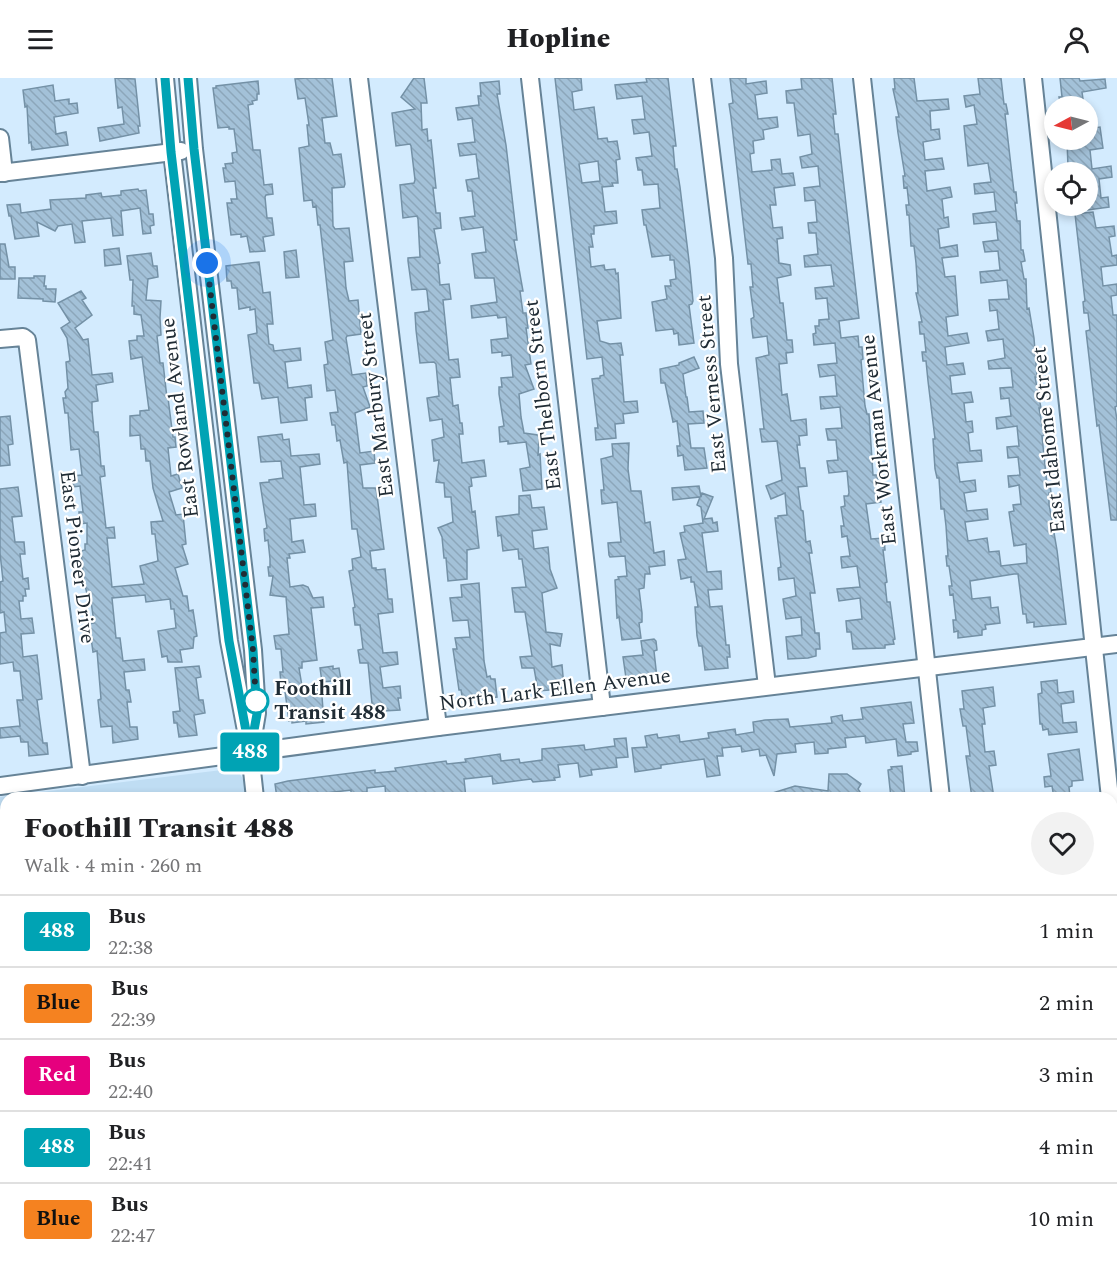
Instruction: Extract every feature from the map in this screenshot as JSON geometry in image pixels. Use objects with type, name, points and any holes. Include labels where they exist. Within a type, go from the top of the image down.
[{"type":"street","name":"East Rowland Avenue","points":[[165,78],[171,152],[229,641],[250,752],[254,792]]},
{"type":"street","name":"East Rowland Avenue","points":[[188,78],[194,149],[253,650],[257,714],[250,752]]},
{"type":"street","name":"East Marbury Street","points":[[359,78],[438,727]]},
{"type":"street","name":"East Thelborn Street","points":[[530,78],[602,706]]},
{"type":"street","name":"East Verness Street","points":[[702,78],[724,258],[729,364],[767,686]]},
{"type":"street","name":"East Workman Avenue","points":[[862,78],[940,792]]},
{"type":"street","name":"East Idahome Street","points":[[1033,78],[1109,792]]},
{"type":"street","points":[[0,138],[2,173],[194,149]]},
{"type":"street","name":"East Pioneer Drive","points":[[0,339],[23,337],[27,340],[82,776]]},
{"type":"street","name":"North Lark Ellen Avenue","points":[[0,786],[602,706],[1117,644]]},
{"type":"shaded area","points":[[230,769],[238,771],[246,784],[247,792],[41,792]]},
{"type":"building","points":[[115,78],[135,79],[139,133],[100,141],[98,128],[124,124],[122,107],[118,108]]},
{"type":"building","points":[[332,78],[337,116],[322,118],[325,143],[330,143],[333,155],[341,154],[345,184],[344,187],[332,188],[333,226],[335,229],[349,228],[353,261],[344,262],[346,288],[349,301],[358,300],[361,334],[346,338],[352,375],[366,373],[367,386],[363,387],[370,407],[355,413],[360,453],[374,451],[375,463],[360,465],[363,488],[376,488],[384,549],[370,551],[372,568],[385,569],[388,599],[392,599],[393,612],[378,614],[383,653],[397,652],[398,664],[380,667],[383,688],[400,686],[401,698],[398,698],[400,710],[383,711],[383,713],[370,714],[369,704],[372,704],[368,663],[360,663],[358,650],[363,649],[360,625],[355,625],[353,608],[355,607],[349,571],[353,570],[352,559],[361,557],[357,529],[352,529],[347,462],[344,463],[340,440],[337,441],[335,425],[332,425],[330,413],[338,412],[335,390],[327,391],[324,365],[328,364],[325,342],[333,340],[320,225],[318,225],[316,206],[313,207],[312,200],[304,201],[299,148],[309,146],[307,125],[309,125],[305,98],[298,99],[295,79]]},
{"type":"building","points":[[414,78],[424,78],[427,103],[421,103],[422,130],[427,129],[428,141],[431,140],[436,213],[440,213],[441,228],[434,229],[440,263],[438,264],[440,285],[449,284],[451,299],[443,300],[449,360],[458,359],[460,377],[450,378],[453,406],[458,405],[460,423],[462,423],[463,434],[459,434],[462,463],[484,460],[486,476],[471,478],[472,486],[469,487],[472,512],[475,511],[479,548],[467,550],[467,579],[448,581],[446,558],[444,558],[442,537],[438,528],[453,522],[451,497],[445,497],[444,483],[436,482],[439,460],[434,461],[432,440],[444,437],[442,419],[430,421],[427,398],[439,396],[436,364],[434,362],[420,363],[415,313],[429,311],[427,291],[426,289],[412,290],[408,258],[420,257],[418,219],[417,216],[403,218],[400,185],[414,183],[415,180],[411,146],[410,144],[396,146],[392,113],[415,109],[401,97]]},
{"type":"building","points":[[555,78],[581,78],[582,90],[572,92],[574,110],[594,107],[598,139],[607,138],[608,142],[617,141],[620,159],[616,160],[618,183],[602,187],[605,212],[616,211],[617,223],[594,226],[594,234],[591,234],[593,247],[589,247],[591,267],[604,265],[605,270],[615,269],[616,274],[618,273],[621,318],[597,321],[600,341],[610,344],[621,343],[624,402],[637,401],[638,412],[623,414],[624,423],[615,424],[616,438],[596,440],[595,428],[598,428],[592,379],[604,375],[602,357],[587,359]],"holes":[[[598,161],[600,181],[582,183],[579,164]]]},
{"type":"building","points":[[646,78],[668,78],[676,146],[673,146],[675,169],[677,169],[680,187],[690,269],[693,301],[689,305],[694,343],[679,345],[678,333],[674,334],[673,329],[656,331],[652,302],[667,299],[665,286],[671,286],[670,280],[676,279],[674,260],[670,260],[670,255],[652,257],[646,225],[644,225],[642,210],[660,208],[658,184],[644,185],[642,170],[638,170],[636,158],[652,156],[649,132],[634,134],[632,120],[645,119],[642,96],[617,99],[615,85],[647,82]]},
{"type":"building","points":[[730,78],[746,78],[746,84],[766,81],[767,93],[755,95],[758,119],[777,117],[778,127],[763,130],[764,139],[753,141],[754,153],[750,154],[752,172],[772,170],[771,160],[780,159],[782,174],[793,173],[795,185],[774,188],[776,205],[770,205],[773,228],[782,227],[783,238],[777,239],[779,263],[790,265],[791,275],[777,278],[780,303],[783,303],[787,340],[792,340],[793,352],[786,353],[787,363],[779,364],[782,395],[787,394],[791,421],[806,419],[807,435],[799,436],[800,445],[797,445],[800,468],[805,468],[807,486],[798,487],[806,542],[810,541],[812,553],[809,553],[815,593],[810,593],[815,633],[819,633],[820,649],[816,649],[816,656],[808,658],[788,659],[786,637],[802,635],[801,617],[786,619],[783,599],[796,596],[794,578],[779,580],[778,568],[781,567],[775,518],[787,515],[785,493],[771,499],[766,486],[782,480],[777,441],[762,442],[760,429],[764,429],[756,358],[769,355],[767,336],[753,338],[751,264],[748,264],[729,104],[733,103]]},
{"type":"building","points":[[801,78],[832,78],[836,114],[833,114],[835,134],[838,134],[859,318],[839,321],[841,338],[858,336],[859,347],[862,347],[863,359],[861,360],[865,406],[869,414],[873,475],[877,475],[881,502],[866,504],[871,539],[884,538],[887,602],[890,602],[895,639],[894,644],[885,645],[885,648],[853,649],[851,632],[847,632],[846,621],[862,619],[860,598],[839,601],[837,589],[860,587],[857,566],[842,568],[841,557],[850,556],[847,536],[842,537],[841,526],[844,526],[841,507],[845,506],[844,496],[848,496],[849,493],[847,471],[829,473],[827,461],[838,460],[836,440],[828,440],[826,429],[842,428],[840,407],[821,409],[820,397],[837,396],[835,375],[820,377],[818,365],[837,363],[835,343],[814,345],[813,334],[816,333],[815,326],[819,326],[819,320],[829,319],[827,298],[816,299],[815,288],[834,286],[831,265],[805,267],[804,256],[818,254],[816,233],[809,233],[808,223],[817,222],[815,200],[805,201],[804,188],[820,186],[818,166],[802,168],[800,157],[812,154],[810,134],[798,136],[794,103],[787,103],[786,91],[802,89]]},
{"type":"building","points":[[894,78],[914,78],[917,101],[948,99],[949,109],[930,111],[931,130],[939,129],[940,139],[923,142],[925,160],[942,158],[944,169],[925,171],[927,191],[950,187],[952,197],[942,199],[944,218],[948,217],[949,227],[938,229],[940,248],[957,245],[958,256],[942,258],[945,277],[955,276],[958,315],[946,317],[948,336],[967,333],[969,343],[945,347],[947,365],[963,363],[965,374],[950,376],[952,394],[971,392],[973,402],[964,403],[966,422],[972,421],[973,432],[968,433],[970,451],[981,450],[982,461],[957,463],[960,482],[975,480],[976,491],[964,493],[967,511],[987,509],[988,519],[965,522],[968,541],[987,538],[989,552],[999,551],[1001,566],[1027,563],[1026,544],[1014,546],[1009,512],[1014,511],[1013,505],[1021,504],[1019,485],[1009,487],[1008,476],[1020,475],[1018,457],[1008,458],[1007,447],[1019,446],[1017,426],[997,429],[996,418],[1011,416],[1009,398],[1001,399],[1000,388],[1013,387],[1011,368],[989,369],[988,361],[1005,358],[1003,339],[988,341],[986,331],[999,329],[997,310],[990,311],[989,300],[1009,299],[1007,280],[981,283],[980,272],[1000,270],[998,251],[985,252],[983,242],[998,240],[996,222],[974,224],[973,214],[996,211],[994,192],[975,194],[974,184],[991,182],[988,163],[968,166],[964,126],[977,124],[974,105],[966,107],[964,96],[980,94],[978,78],[1001,78],[1004,104],[1006,104],[1008,114],[1005,114],[1014,192],[1016,192],[1017,221],[1020,221],[1021,250],[1023,250],[1025,261],[1021,262],[1024,279],[1026,279],[1027,309],[1029,308],[1034,338],[1037,377],[1035,377],[1044,435],[1042,436],[1047,485],[1050,484],[1051,493],[1049,493],[1049,504],[1066,624],[1034,627],[1034,622],[1027,623],[1026,614],[1023,614],[1018,574],[1014,574],[970,581],[972,599],[990,597],[991,608],[998,607],[1000,623],[985,625],[986,629],[982,630],[982,635],[958,638],[958,631],[954,632],[953,620],[956,620],[953,594],[950,595],[949,586],[952,586],[946,556],[948,556],[946,526],[944,509],[941,509],[939,478],[937,478],[935,469],[933,439],[935,439],[926,361],[923,361],[922,352],[926,352],[924,334],[920,334],[919,322],[922,322],[916,293],[918,293],[914,246],[911,246],[909,215],[907,215],[906,205],[909,205],[907,187],[904,188],[903,176],[905,176],[896,117],[899,117],[893,89],[895,89]]},
{"type":"building","points":[[1060,78],[1079,78],[1080,81],[1105,79],[1106,88],[1082,92],[1083,96],[1062,96]]},
{"type":"building","points":[[258,81],[257,100],[248,105],[253,150],[260,150],[264,185],[272,184],[273,194],[265,197],[267,218],[272,218],[274,235],[263,237],[265,251],[250,252],[247,236],[231,235],[227,203],[232,203],[231,199],[237,199],[235,181],[225,182],[223,168],[226,168],[225,164],[233,163],[232,153],[237,152],[234,129],[218,128],[213,88]]},
{"type":"building","points":[[499,81],[500,94],[497,94],[506,145],[517,240],[514,240],[523,291],[520,291],[523,313],[526,313],[528,328],[526,328],[531,364],[525,365],[534,389],[519,394],[521,417],[524,433],[545,436],[545,439],[539,440],[538,455],[540,454],[542,489],[523,491],[520,469],[530,467],[526,442],[508,444],[508,441],[500,442],[499,427],[504,426],[499,387],[502,387],[501,378],[513,377],[511,355],[502,356],[502,352],[492,353],[491,340],[508,338],[506,317],[498,318],[497,315],[472,318],[471,306],[497,302],[494,278],[475,278],[472,254],[486,252],[483,227],[462,230],[460,218],[475,216],[472,191],[468,191],[466,180],[479,178],[476,154],[460,156],[458,144],[475,142],[472,118],[458,120],[456,108],[479,105],[480,83]]},
{"type":"building","points":[[53,85],[55,101],[69,99],[69,104],[77,103],[78,113],[54,117],[56,134],[66,132],[68,145],[32,150],[31,142],[29,143],[27,106],[25,107],[23,90]]},
{"type":"building","points":[[1098,127],[1100,127],[1103,148],[1098,149]]},
{"type":"building","points":[[1067,150],[1090,150],[1091,162],[1068,162]]},
{"type":"building","points":[[1111,166],[1112,177],[1099,179],[1101,198],[1108,197],[1109,207],[1098,209],[1098,168]]},
{"type":"building","points":[[138,189],[139,191],[146,190],[149,214],[153,214],[154,225],[150,226],[151,233],[143,234],[140,208],[121,211],[123,235],[113,236],[111,218],[82,221],[85,242],[75,243],[72,224],[58,226],[55,231],[37,222],[39,236],[15,239],[7,205],[20,204],[21,213],[51,209],[50,200],[86,198],[86,195],[101,193],[102,197],[121,195],[121,191]]},
{"type":"building","points":[[1075,216],[1094,216],[1096,228],[1114,226],[1115,236],[1109,237],[1112,256],[1117,255],[1117,265],[1101,267],[1103,286],[1117,284],[1117,295],[1111,296],[1113,315],[1117,315],[1117,406],[1115,407],[1117,520],[1111,520],[1099,425],[1097,426],[1086,331],[1090,330],[1088,313],[1084,313],[1083,302],[1085,301]]},
{"type":"building","points":[[0,244],[5,244],[9,267],[15,267],[15,279],[0,279]]},
{"type":"building","points":[[119,248],[121,264],[105,266],[104,250]]},
{"type":"building","points":[[296,250],[299,277],[286,278],[284,252]]},
{"type":"building","points":[[151,253],[153,266],[157,266],[158,277],[148,279],[146,300],[161,301],[161,335],[157,336],[176,447],[168,448],[171,476],[178,474],[182,488],[169,492],[176,515],[183,514],[186,544],[182,545],[188,564],[175,568],[183,596],[187,596],[189,611],[193,610],[197,636],[194,637],[193,648],[180,650],[182,662],[168,662],[167,656],[162,657],[158,631],[176,628],[174,609],[171,609],[170,599],[146,602],[145,595],[112,598],[116,638],[120,638],[123,661],[144,659],[145,670],[124,672],[126,690],[129,690],[131,702],[127,702],[130,727],[137,727],[138,739],[113,743],[112,726],[101,727],[97,651],[93,652],[89,624],[94,623],[90,594],[87,594],[84,581],[81,551],[85,550],[85,544],[87,544],[87,523],[80,524],[79,512],[83,512],[80,486],[73,487],[72,476],[82,475],[79,449],[71,450],[68,413],[65,413],[63,398],[66,398],[65,392],[68,388],[66,362],[70,361],[67,338],[61,328],[70,322],[58,303],[81,291],[86,298],[82,300],[92,315],[75,328],[83,340],[88,339],[92,375],[112,373],[113,382],[96,385],[98,401],[92,402],[92,410],[94,432],[98,432],[101,466],[104,466],[105,476],[100,477],[106,528],[114,527],[115,538],[107,538],[112,587],[144,584],[140,566],[158,561],[155,534],[152,534],[151,522],[163,521],[153,488],[150,461],[146,461],[145,449],[141,449],[140,435],[130,436],[130,416],[140,415],[140,411],[149,410],[142,357],[131,359],[129,341],[137,340],[137,336],[144,336],[141,315],[134,314],[134,306],[132,306],[133,280],[130,280],[127,256]]},
{"type":"building","points":[[259,262],[263,293],[270,292],[273,324],[267,324],[269,344],[273,345],[274,351],[300,348],[301,360],[285,362],[288,388],[311,385],[312,397],[305,398],[307,420],[281,423],[278,397],[262,399],[259,383],[254,383],[248,335],[257,333],[255,309],[250,310],[250,307],[239,309],[237,288],[232,288],[231,281],[227,281],[226,266]]},
{"type":"building","points":[[34,276],[45,276],[46,289],[56,289],[55,302],[18,298],[19,278],[34,278]]},
{"type":"building","points":[[694,357],[699,368],[683,374],[686,397],[689,412],[703,411],[704,423],[688,424],[691,448],[704,448],[707,468],[685,470],[683,455],[678,456],[677,446],[680,446],[677,421],[673,422],[665,383],[661,383],[660,369],[679,365]]},
{"type":"building","points":[[10,416],[13,444],[8,445],[10,465],[0,466],[0,417]]},
{"type":"building","points":[[282,434],[283,440],[289,439],[291,456],[319,454],[320,464],[300,467],[304,505],[315,504],[316,516],[290,519],[292,542],[303,540],[305,552],[289,554],[290,558],[287,558],[290,587],[303,585],[308,587],[313,598],[323,597],[324,607],[311,608],[317,660],[302,662],[302,668],[299,668],[302,686],[321,684],[324,722],[306,724],[306,721],[292,723],[292,720],[289,721],[284,684],[281,685],[280,672],[283,672],[281,649],[276,649],[274,636],[289,634],[286,597],[270,595],[273,576],[269,576],[268,540],[265,541],[264,529],[267,528],[260,483],[283,478],[281,461],[261,462],[258,437]]},
{"type":"building","points":[[629,443],[628,469],[631,491],[641,491],[645,523],[650,522],[654,553],[664,551],[665,565],[649,567],[650,574],[645,574],[644,588],[639,589],[642,613],[642,622],[639,623],[641,638],[622,640],[619,617],[617,618],[615,580],[619,579],[618,577],[627,576],[625,556],[610,557],[609,555],[608,543],[621,542],[617,502],[602,504],[601,490],[604,490],[601,459],[613,456],[612,444]]},
{"type":"building","points":[[699,486],[701,497],[702,493],[713,497],[704,519],[712,518],[713,523],[717,522],[718,531],[702,533],[707,572],[721,571],[722,589],[708,590],[710,607],[722,606],[726,645],[729,645],[728,668],[705,670],[702,646],[699,646],[697,636],[695,607],[698,607],[694,582],[691,582],[691,577],[681,579],[678,560],[686,559],[680,533],[685,532],[684,526],[703,523],[701,507],[697,505],[700,497],[673,500],[672,488]]},
{"type":"building","points":[[18,487],[22,516],[12,517],[15,542],[24,542],[25,554],[20,554],[23,579],[28,578],[29,589],[25,589],[26,596],[23,596],[23,601],[19,601],[21,619],[32,618],[34,633],[21,634],[23,657],[37,655],[42,699],[37,700],[43,743],[47,743],[48,754],[29,756],[28,742],[21,742],[20,736],[0,738],[0,728],[20,726],[17,700],[23,700],[20,671],[14,671],[13,662],[0,664],[0,633],[6,632],[4,612],[0,613],[0,582],[3,581],[0,553],[0,489]]},
{"type":"building","points":[[530,495],[532,508],[544,507],[547,529],[532,531],[534,549],[548,547],[550,569],[557,588],[542,593],[546,632],[562,634],[560,646],[550,644],[552,667],[562,665],[564,687],[561,689],[538,691],[534,668],[522,668],[520,657],[532,656],[525,612],[515,612],[512,588],[526,587],[522,559],[519,559],[518,549],[503,551],[501,535],[498,536],[496,517],[519,514],[519,496]]},
{"type":"building","points":[[479,583],[484,661],[487,677],[495,679],[497,697],[463,701],[461,690],[459,690],[453,649],[457,649],[455,638],[470,637],[468,620],[453,621],[450,598],[462,597],[461,585]]},
{"type":"building","points":[[654,639],[657,650],[654,651],[657,678],[635,680],[634,677],[626,678],[623,657],[643,655],[641,641]]},
{"type":"building","points":[[199,666],[201,677],[196,678],[199,700],[203,700],[205,713],[194,715],[197,735],[179,737],[173,712],[180,711],[175,668]]},
{"type":"building","points":[[333,666],[333,669],[339,668],[341,680],[322,682],[320,668]]},
{"type":"building","points":[[1057,680],[1058,693],[1073,691],[1074,702],[1061,704],[1063,723],[1076,722],[1077,732],[1049,735],[1048,729],[1043,730],[1040,724],[1038,694],[1042,693],[1041,682]]},
{"type":"building","points":[[993,687],[995,706],[983,708],[985,724],[982,724],[985,752],[994,751],[996,765],[989,766],[993,792],[971,792],[966,756],[970,756],[966,726],[963,726],[960,709],[964,709],[962,691]]},
{"type":"building","points":[[911,702],[914,723],[903,724],[906,742],[917,742],[918,751],[911,752],[911,754],[898,756],[896,739],[866,743],[865,736],[845,738],[846,747],[828,749],[828,753],[815,754],[814,742],[795,744],[796,752],[777,754],[774,776],[766,755],[760,756],[759,749],[742,752],[741,746],[722,748],[723,756],[717,756],[720,775],[707,777],[704,759],[661,765],[661,768],[635,772],[632,748],[647,747],[645,736],[657,734],[658,738],[679,735],[680,742],[709,738],[708,733],[735,729],[736,735],[754,732],[753,722],[765,720],[788,719],[790,727],[832,723],[831,717],[842,715],[843,721],[863,719],[861,708]]},
{"type":"building","points":[[626,738],[628,757],[616,758],[617,767],[591,770],[592,775],[580,777],[578,763],[558,765],[560,777],[554,778],[555,780],[533,782],[531,779],[493,784],[492,776],[464,779],[465,792],[386,792],[385,786],[367,788],[367,792],[351,792],[351,790],[276,792],[275,784],[288,781],[375,770],[375,773],[396,771],[395,768],[446,761],[447,764],[466,762],[465,759],[500,754],[501,761],[519,759],[520,763],[542,760],[542,749],[584,745],[585,750],[615,746],[614,739]]},
{"type":"building","points":[[1079,749],[1083,780],[1072,781],[1070,792],[1053,792],[1052,786],[1045,787],[1044,777],[1051,776],[1048,754]]},
{"type":"building","points":[[902,766],[904,792],[890,792],[888,770],[892,769],[891,767]]},
{"type":"building","points":[[829,774],[847,774],[861,784],[858,789],[860,792],[776,792],[795,786],[828,791]]},
{"type":"bus line","name":"488","points":[[165,78],[171,152],[229,641],[250,752],[257,714],[253,650],[194,149],[188,78]]},
{"type":"place","name":"Foothill Transit 488","points":[[256,701]]},
{"type":"route","points":[[207,263],[253,650],[256,701]]}]
